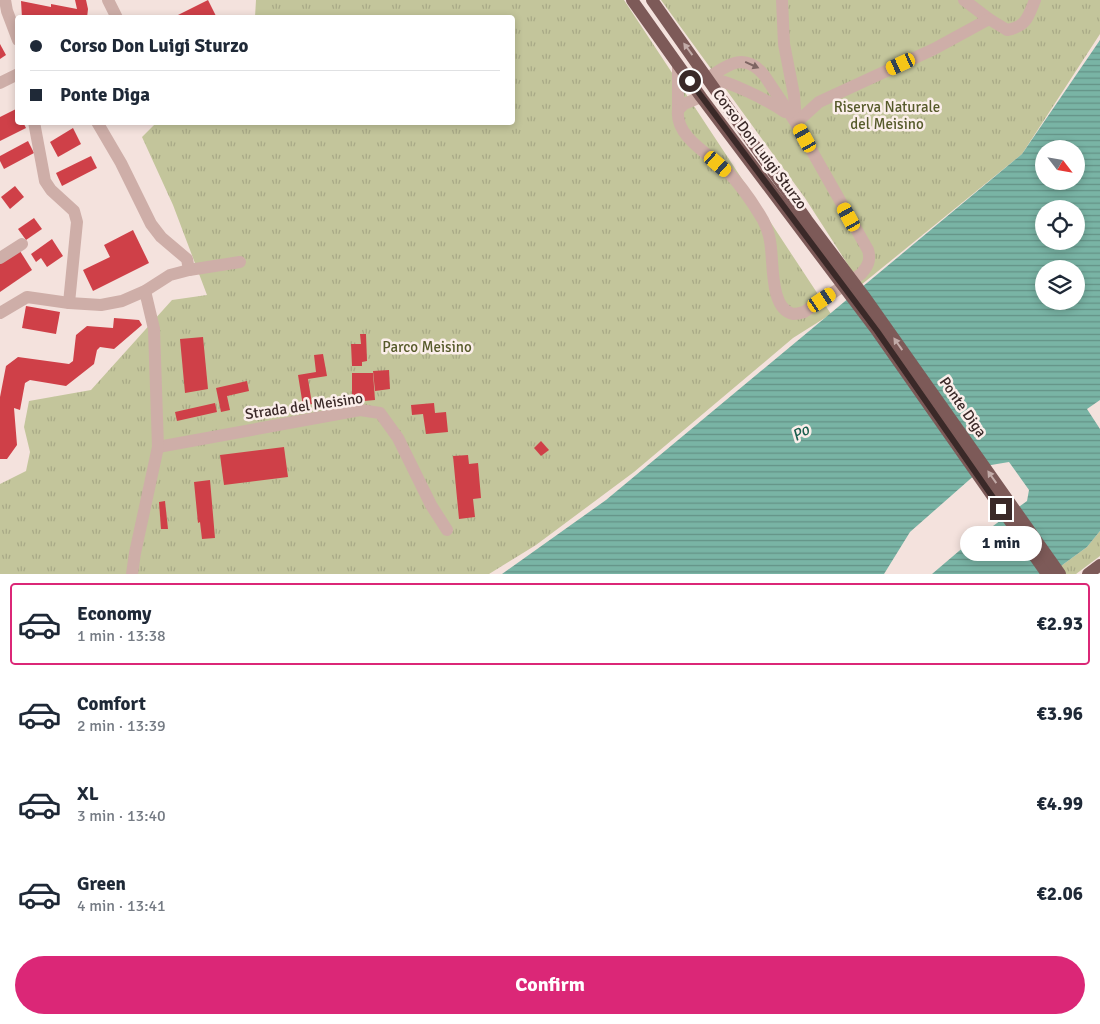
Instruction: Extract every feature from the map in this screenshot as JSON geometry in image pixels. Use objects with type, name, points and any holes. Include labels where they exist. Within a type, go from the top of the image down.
[{"type":"main road","name":"Corso Don Luigi Sturzo","points":[[632,0],[701,97],[833,264]]},
{"type":"main road","name":"Corso Don Luigi Sturzo","points":[[652,0],[807,220],[833,264]]},
{"type":"main road","name":"Ponte Diga","points":[[833,264],[877,331],[1047,574]]},
{"type":"main road","name":"Ponte Diga","points":[[833,264],[1060,574]]},
{"type":"main road","points":[[1088,574],[1100,566]]},
{"type":"street","points":[[5,0],[6,11],[15,33]]},
{"type":"street","points":[[108,0],[116,15]]},
{"type":"street","points":[[782,0],[784,44],[794,95],[793,119]]},
{"type":"street","points":[[964,0],[989,19],[1008,30],[1019,28],[1027,19],[1035,0]]},
{"type":"street","points":[[793,119],[819,102],[934,49],[989,19]]},
{"type":"street","points":[[678,66],[679,120],[686,134],[727,171],[762,218],[770,241],[776,293],[779,302],[785,310],[794,314],[804,312],[861,274],[867,267],[870,259],[868,250],[793,119],[759,68],[742,61],[733,62],[708,78]]},
{"type":"street","points":[[0,83],[15,76]]},
{"type":"street","points":[[708,78],[720,79],[776,106],[793,119]]},
{"type":"street","points":[[678,110],[684,104],[701,97]]},
{"type":"street","points":[[35,125],[45,181],[51,190],[74,211],[78,222],[69,303]]},
{"type":"street","points":[[99,125],[121,163],[151,224],[161,237],[187,259],[189,270]]},
{"type":"street","points":[[0,258],[22,244]]},
{"type":"street","points":[[2,308],[27,297],[101,305],[122,301],[145,291],[170,276],[189,270],[240,262]]},
{"type":"street","points":[[132,574],[158,447],[154,329],[145,291]]},
{"type":"street","name":"Strada del Meisino","points":[[158,447],[360,410],[380,413],[398,438],[431,505],[447,530]]},
{"type":"green space","name":"Parco Meisino","points":[[256,0],[624,0],[831,314],[793,338],[634,472],[536,545],[489,574],[0,574],[0,484],[26,471],[30,452],[24,427],[29,401],[91,390],[172,300],[207,295],[173,205],[142,137],[154,125],[515,125],[515,15],[255,15]]},
{"type":"green space","name":"Riserva Naturale del Meisino","points":[[661,0],[1100,0],[1100,34],[1022,154],[861,285],[805,198]]},
{"type":"green space","points":[[1100,531],[1100,556],[1076,574],[1050,574],[1087,547]]},
{"type":"water","name":"Po","points":[[1100,40],[1100,400],[1087,409],[1100,429],[1100,531],[1087,547],[1050,574],[932,574],[959,551],[1027,501],[1029,490],[1009,462],[985,466],[910,532],[884,574],[502,574],[606,500],[1022,154]]},
{"type":"building","points":[[75,0],[86,0],[87,15],[22,15],[21,1],[51,7],[51,4],[77,9]]},
{"type":"building","points":[[208,0],[216,15],[178,15]]},
{"type":"building","points":[[0,44],[6,55],[0,59]]},
{"type":"building","points":[[15,110],[15,125],[24,125],[26,128],[0,141],[0,117]]},
{"type":"building","points":[[73,128],[81,144],[58,157],[50,142]]},
{"type":"building","points":[[28,141],[34,153],[4,169],[0,156]]},
{"type":"building","points":[[91,156],[97,168],[62,186],[56,173]]},
{"type":"building","points":[[15,186],[24,197],[10,209],[1,197]]},
{"type":"building","points":[[34,218],[42,229],[26,240],[18,229]]},
{"type":"building","points":[[133,230],[149,263],[93,291],[83,270],[110,257],[104,245]]},
{"type":"building","points":[[52,239],[63,256],[47,267],[41,258],[36,262],[31,254]]},
{"type":"building","points":[[20,251],[32,270],[0,292],[0,264]]},
{"type":"building","points":[[26,306],[60,312],[56,334],[22,328]]},
{"type":"building","points":[[114,318],[139,320],[142,325],[114,349],[100,347],[97,350],[94,364],[66,386],[30,380],[25,383],[20,410],[14,408],[17,445],[7,459],[0,459],[0,397],[6,366],[18,357],[69,364],[73,361],[76,335],[87,326],[113,328]]},
{"type":"building","points":[[360,334],[366,334],[367,361],[362,362],[362,366],[352,366],[351,344],[361,344]]},
{"type":"building","points":[[203,337],[208,389],[185,393],[180,339]]},
{"type":"building","points":[[323,354],[327,376],[308,379],[312,404],[303,406],[298,375],[316,372],[314,355]]},
{"type":"building","points":[[389,370],[390,389],[375,391],[373,371]]},
{"type":"building","points":[[352,373],[373,373],[375,400],[352,402]]},
{"type":"building","points":[[247,381],[249,391],[227,396],[230,410],[221,412],[216,388]]},
{"type":"building","points":[[215,403],[217,412],[177,421],[175,412]]},
{"type":"building","points":[[434,403],[435,413],[446,412],[448,432],[426,434],[423,414],[412,415],[411,405]]},
{"type":"building","points":[[541,441],[549,450],[541,456],[534,448]]},
{"type":"building","points":[[284,447],[288,477],[224,485],[220,455]]},
{"type":"building","points":[[468,455],[469,464],[478,463],[481,498],[473,499],[475,517],[459,519],[453,456]]},
{"type":"building","points":[[210,480],[215,538],[202,539],[200,522],[198,523],[194,482]]},
{"type":"building","points":[[165,501],[168,529],[161,529],[159,502]]},
{"type":"route","points":[[690,81],[816,252],[877,331],[1001,509]]}]
